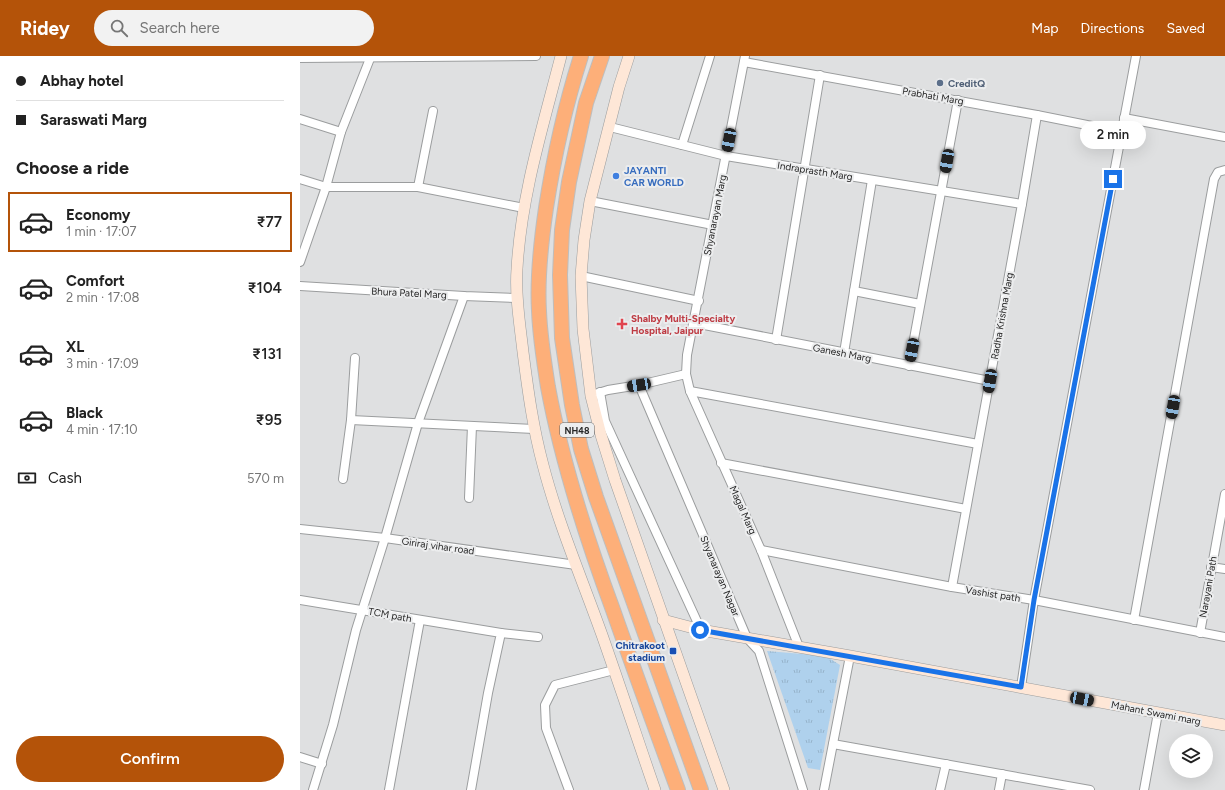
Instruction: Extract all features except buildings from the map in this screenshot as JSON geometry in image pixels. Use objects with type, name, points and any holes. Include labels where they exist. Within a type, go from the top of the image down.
[{"type":"highway","name":"NH48","points":[[581,56],[560,129],[550,180],[544,225],[539,270],[539,311],[543,355],[555,424],[570,483],[588,541],[678,790]]},
{"type":"highway","name":"NH48","points":[[602,56],[586,103],[578,136],[562,230],[560,276],[562,338],[572,405],[580,442],[596,497],[701,790]]},
{"type":"street","points":[[300,58],[536,56]]},
{"type":"street","points":[[561,56],[530,173],[524,208],[517,271],[518,298],[527,384],[534,429],[543,467],[655,790]]},
{"type":"street","points":[[629,56],[619,87],[590,201],[584,240],[581,276],[583,329],[601,435],[663,620],[724,790]]},
{"type":"street","points":[[682,145],[710,56]]},
{"type":"street","points":[[1021,687],[1034,600],[1136,56]]},
{"type":"street","points":[[300,262],[326,187],[341,132],[371,57]]},
{"type":"street","name":"Prabhati Marg","points":[[745,59],[820,75],[1037,114],[1122,132]]},
{"type":"street","name":"Shyanarayan Marg","points":[[686,374],[687,355],[699,301],[745,59]]},
{"type":"street","points":[[776,340],[820,75]]},
{"type":"street","points":[[909,366],[958,100]]},
{"type":"street","points":[[418,187],[433,112]]},
{"type":"street","name":"Radha Krishna Marg","points":[[952,587],[1037,114]]},
{"type":"street","points":[[1124,118],[1225,137]]},
{"type":"street","points":[[300,119],[341,132]]},
{"type":"street","name":"Indraprasth Marg","points":[[610,127],[726,156],[1022,204]]},
{"type":"street","points":[[1134,620],[1214,179],[1218,172],[1225,170]]},
{"type":"street","points":[[300,179],[326,187],[418,187],[524,208]]},
{"type":"street","points":[[844,353],[872,180]]},
{"type":"street","points":[[590,201],[713,225]]},
{"type":"street","points":[[581,276],[699,301]]},
{"type":"street","name":"Bhura Patel Marg","points":[[300,286],[518,298]]},
{"type":"street","points":[[854,291],[920,304]]},
{"type":"street","points":[[313,790],[322,764],[362,610],[385,538],[418,423],[464,296]]},
{"type":"street","name":"Ganesh Marg","points":[[694,323],[990,381]]},
{"type":"street","points":[[343,479],[355,358]]},
{"type":"street","points":[[595,394],[686,374]]},
{"type":"street","name":"Magal Marg","points":[[686,374],[690,391],[761,550],[799,647]]},
{"type":"street","name":"Shyanarayan Nagar","points":[[639,385],[747,638],[759,651],[803,790]]},
{"type":"street","points":[[690,391],[978,444]]},
{"type":"street","points":[[595,394],[605,421],[700,630]]},
{"type":"street","points":[[350,420],[534,429]]},
{"type":"street","points":[[469,498],[472,426]]},
{"type":"street","points":[[721,463],[966,509]]},
{"type":"street","name":"Narayani Path","points":[[1200,633],[1225,494]]},
{"type":"street","name":"Giriraj vihar road","points":[[300,529],[385,538],[576,565]]},
{"type":"street","name":"Vashist path","points":[[761,550],[1225,637]]},
{"type":"street","points":[[1211,567],[1225,569]]},
{"type":"street","name":"TCM path","points":[[300,600],[501,633],[538,637]]},
{"type":"street","points":[[389,790],[420,620]]},
{"type":"street","name":"Mahant Swami marg","points":[[663,620],[700,630],[1225,725]]},
{"type":"street","points":[[471,790],[488,693],[501,633]]},
{"type":"street","points":[[826,790],[833,744],[850,656]]},
{"type":"street","points":[[568,790],[546,728],[545,705],[555,685],[614,670]]},
{"type":"street","points":[[1144,790],[1158,713]]},
{"type":"street","points":[[833,744],[1002,774],[1061,787],[1090,790]]},
{"type":"street","points":[[300,757],[322,764]]},
{"type":"street","points":[[940,790],[946,764]]},
{"type":"street","points":[[998,790],[1002,774]]},
{"type":"green space","points":[[767,651],[826,656],[840,665],[820,770],[808,768]]},
{"type":"place","name":"CreditQ","points":[[940,83]]},
{"type":"place","name":"JAYANTI CAR WORLD","points":[[616,176]]},
{"type":"place","name":"Shalby Multi-Specialty Hospital, Jaipur","points":[[622,324]]},
{"type":"place","name":"Chitrakoot stadium","points":[[673,651]]},
{"type":"route","points":[[700,630],[1021,687],[1034,600],[1113,179]]}]
